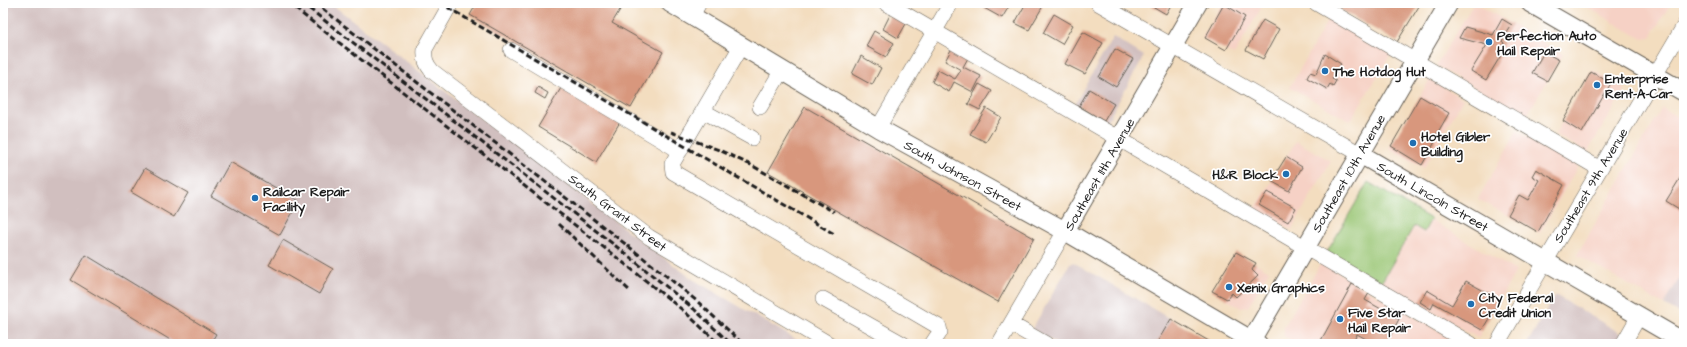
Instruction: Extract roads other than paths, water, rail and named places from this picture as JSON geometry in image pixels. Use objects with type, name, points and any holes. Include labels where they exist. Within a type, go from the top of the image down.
[{"type":"main road","name":"South Johnson Street","points":[[670,3],[695,10],[741,46],[878,128],[1065,231],[1252,343]]},
{"type":"main road","name":"Southeast 11th Avenue","points":[[1065,231],[1198,3]]},
{"type":"main road","name":"Southeast 10th Avenue","points":[[1252,343],[1306,246],[1449,3]]},
{"type":"main road","points":[[1530,3],[1684,92]]},
{"type":"main road","name":"South Lincoln Street","points":[[1360,154],[1684,342]]},
{"type":"main road","points":[[1094,182],[1084,207],[1084,229],[1088,237],[1108,256]]},
{"type":"street","name":"South Grant Street","points":[[451,3],[425,49],[424,57],[426,64],[432,71],[649,237],[829,344]]},
{"type":"street","points":[[886,3],[1119,140],[1306,246],[1471,344]]},
{"type":"street","points":[[878,128],[951,3]]},
{"type":"street","name":"South Lincoln Street","points":[[1098,3],[1360,154]]},
{"type":"street","points":[[1316,3],[1600,169]]},
{"type":"street","name":"Southeast 9th Avenue","points":[[1497,344],[1684,26]]},
{"type":"street","points":[[741,46],[672,164],[673,172],[938,327],[940,332],[932,344]]},
{"type":"street","points":[[511,50],[680,151]]},
{"type":"street","points":[[760,107],[782,70]]},
{"type":"street","points":[[703,111],[752,138]]},
{"type":"street","name":"Southeast 11th Avenue","points":[[999,344],[1065,231]]},
{"type":"street","points":[[823,299],[903,344]]},
{"type":"street","points":[[1623,344],[1639,316]]},
{"type":"street","points":[[1011,324],[1046,344]]},
{"type":"railway","points":[[288,3],[620,260],[685,312],[719,344]]},
{"type":"railway","points":[[302,3],[626,254],[694,309],[731,344]]},
{"type":"railway","points":[[315,3],[664,274],[698,302],[743,344]]},
{"type":"railway","points":[[440,3],[836,235]]},
{"type":"railway","points":[[671,132],[719,150],[751,165],[834,212]]},
{"type":"railway","points":[[559,224],[631,292]]},
{"type":"place","name":"Perfection Auto Hail Repair","points":[[1489,42]]},
{"type":"place","name":"The Hotdog Hut","points":[[1325,71]]},
{"type":"place","name":"Enterprise Rent-A-Car","points":[[1597,85]]},
{"type":"place","name":"Hotel Gibler Building","points":[[1413,143]]},
{"type":"place","name":"H&R Block","points":[[1286,174]]},
{"type":"place","name":"Railcar Repair Facility","points":[[255,198]]},
{"type":"place","name":"Xenix Graphics","points":[[1229,287]]},
{"type":"place","name":"City Federal Credit Union","points":[[1471,304]]},
{"type":"place","name":"Five Star Hail Repair","points":[[1340,319]]}]
